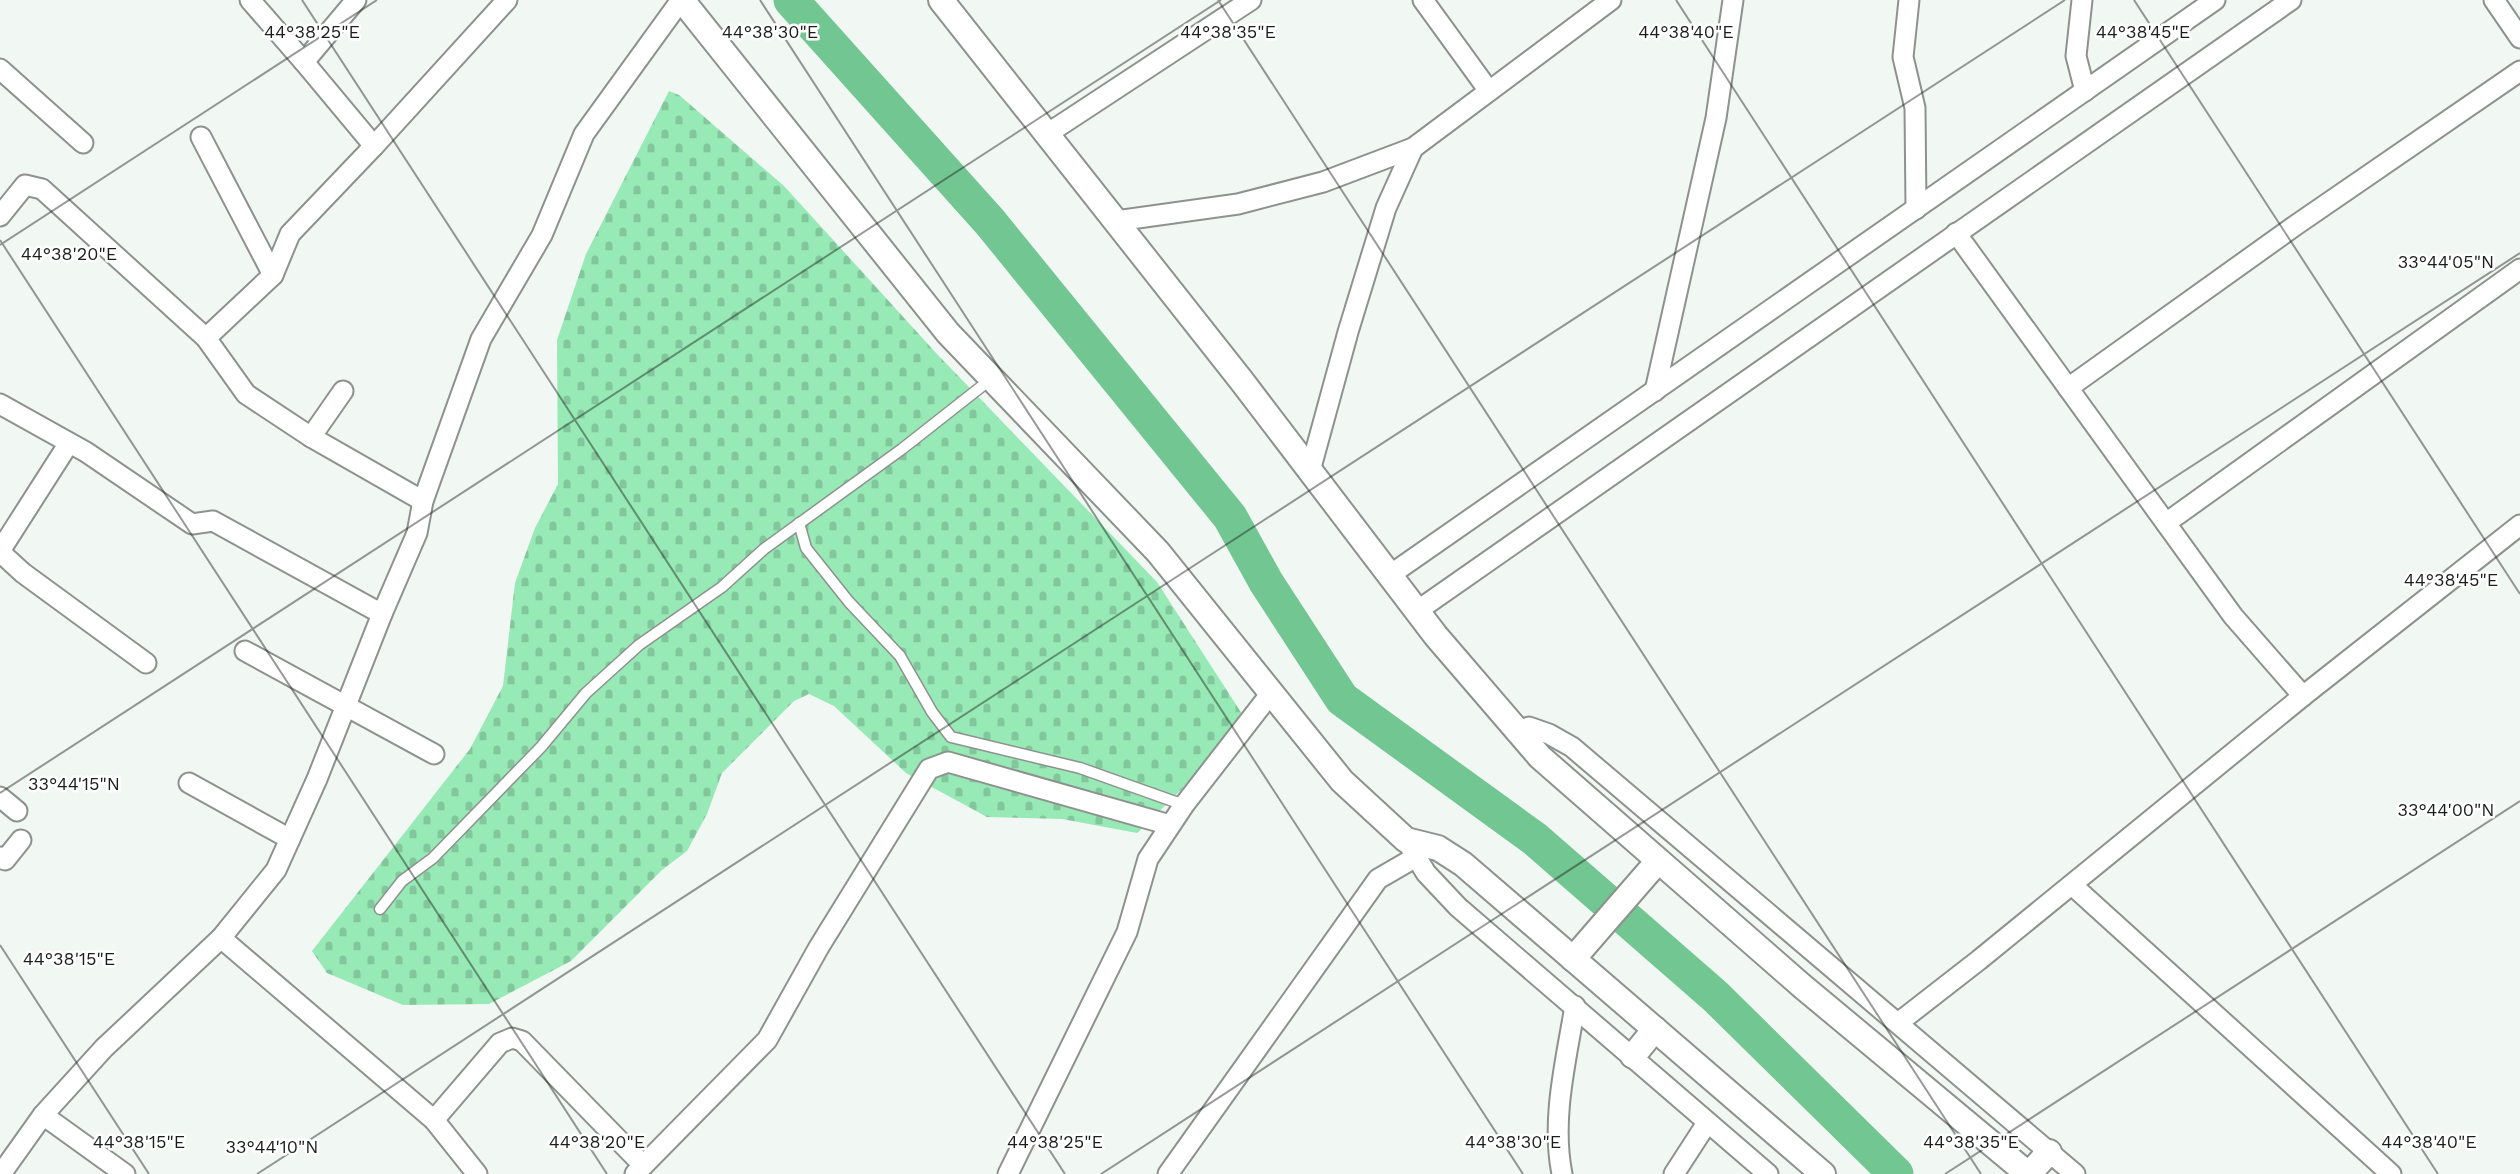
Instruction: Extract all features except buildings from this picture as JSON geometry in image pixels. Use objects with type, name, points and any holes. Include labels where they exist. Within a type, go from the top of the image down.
[{"type":"street","points":[[304,62],[356,0]]},
{"type":"street","points":[[206,338],[273,275],[290,234],[507,0]]},
{"type":"street","points":[[1,1174],[43,1115],[104,1048],[222,938],[276,870],[317,779],[417,533],[423,501],[481,339],[542,235],[584,134],[681,0],[948,333],[1158,552],[1342,781],[1411,848],[1441,891],[1633,1056],[1707,1124],[1768,1174]]},
{"type":"street","points":[[942,0],[1311,471],[1417,611],[1516,732],[1540,757],[1802,986],[2029,1174],[2049,1152]]},
{"type":"street","points":[[1047,134],[1251,0]]},
{"type":"street","points":[[1423,0],[1489,91]]},
{"type":"street","points":[[1116,221],[1238,204],[1323,182],[1413,148],[1611,0]]},
{"type":"street","points":[[1654,390],[1716,118],[1733,0]]},
{"type":"street","points":[[1909,0],[1903,57],[1915,108],[1916,209]]},
{"type":"street","points":[[2082,0],[2076,56],[2085,91]]},
{"type":"street","points":[[1390,575],[2216,0]]},
{"type":"street","points":[[1417,611],[2291,0]]},
{"type":"street","points":[[2494,0],[2520,38]]},
{"type":"street","points":[[253,1],[374,146]]},
{"type":"street","points":[[0,69],[83,143]]},
{"type":"street","points":[[2068,388],[2296,225],[2520,71]]},
{"type":"street","points":[[201,137],[273,275]]},
{"type":"street","points":[[1311,471],[1348,332],[1386,208],[1413,148]]},
{"type":"street","points":[[0,216],[25,185],[42,188],[206,338],[246,394],[311,437],[423,501]]},
{"type":"street","points":[[1956,233],[2233,616],[2303,696]]},
{"type":"street","points":[[2166,523],[2520,269]]},
{"type":"street","points":[[311,437],[343,391]]},
{"type":"street","points":[[0,404],[69,443],[192,524],[213,521],[382,614]]},
{"type":"street","points":[[69,443],[0,552],[23,573],[146,663]]},
{"type":"street","points":[[1898,1023],[2303,696],[2520,526]]},
{"type":"street","points":[[245,651],[434,754]]},
{"type":"street","points":[[1008,1174],[1127,932],[1148,859],[1184,806],[1271,694]]},
{"type":"street","points":[[1516,732],[1529,727],[1572,747],[2075,1174]]},
{"type":"street","points":[[434,1120],[500,1043],[512,1038],[522,1041],[639,1170],[768,1040],[819,947],[929,769],[948,762],[1170,825]]},
{"type":"street","points":[[189,783],[290,839]]},
{"type":"street","points":[[0,797],[17,811]]},
{"type":"street","points":[[0,857],[5,860],[21,840]]},
{"type":"street","points":[[1168,1174],[1378,879],[1411,848],[1438,848],[1463,864],[1823,1174]]},
{"type":"street","points":[[1573,959],[1658,861]]},
{"type":"street","points":[[2072,885],[2392,1174]]},
{"type":"street","points":[[222,938],[434,1120],[477,1174]]},
{"type":"street","points":[[1562,1174],[1558,1112],[1575,1006]]},
{"type":"street","points":[[1633,1056],[1655,1029]]},
{"type":"street","points":[[43,1115],[125,1174]]},
{"type":"street","points":[[1674,1174],[1707,1124]]},
{"type":"lane","points":[[380,909],[402,881],[433,858],[541,747],[586,693],[639,645],[722,587],[764,550],[911,442],[991,378]]},
{"type":"lane","points":[[799,523],[806,548],[849,602],[900,656],[932,712],[951,737],[1080,768],[1184,806]]},
{"type":"green space","points":[[669,91],[679,95],[784,186],[936,353],[1157,582],[1244,717],[1180,791],[1137,833],[1062,819],[987,817],[906,773],[834,706],[809,694],[794,701],[722,773],[707,814],[687,851],[662,870],[571,961],[489,1004],[403,1005],[327,973],[312,951],[470,749],[503,686],[515,583],[535,528],[558,484],[557,340],[586,254]]},
{"type":"waterway","points":[[791,0],[990,222],[1230,517],[1266,582],[1342,699],[1535,839],[1715,996],[1896,1174]]}]
